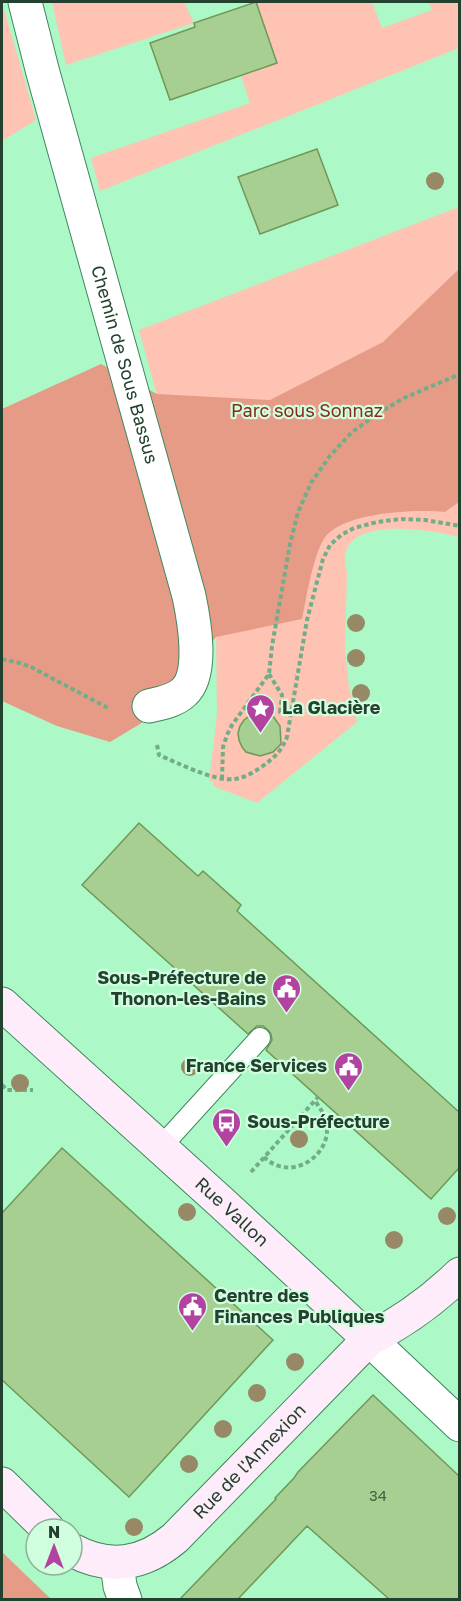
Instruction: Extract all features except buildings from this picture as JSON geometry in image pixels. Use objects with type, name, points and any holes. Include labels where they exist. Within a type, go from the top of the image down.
[{"type":"street","name":"Chemin de Sous Bassus","points":[[25,2],[194,621],[196,646],[191,684],[172,700],[149,706]]},
{"type":"street","name":"Rue Vallon","points":[[2,1004],[222,1203],[459,1425]]},
{"type":"street","name":"Rue de l'Annexion","points":[[117,1563],[149,1556],[175,1538],[369,1339],[411,1316],[459,1274]]},
{"type":"street","points":[[2,1484],[36,1517]]},
{"type":"street","points":[[84,1556],[117,1563],[120,1586],[125,1599]]},
{"type":"lane","points":[[160,1148],[260,1038]]},
{"type":"path","points":[[222,779],[223,747],[227,735],[268,674],[290,544],[298,512],[311,483],[329,457],[351,433],[376,414],[405,398],[459,374]]},
{"type":"path","points":[[159,755],[210,776],[233,780],[245,777],[275,758],[283,748],[287,737],[307,620],[323,559],[330,545],[341,535],[354,528],[377,522],[400,519],[425,520],[459,526]]},
{"type":"path","points":[[2,659],[20,663],[105,707],[120,712],[149,706]]},
{"type":"path","points":[[268,674],[282,695],[280,712],[291,714]]},
{"type":"path","points":[[259,1163],[264,1157],[317,1099],[327,1127],[325,1142],[317,1155],[305,1164],[291,1167],[276,1165],[264,1157]]},
{"type":"green space","points":[[2,2],[36,120],[2,141]]},
{"type":"green space","points":[[52,2],[184,2],[194,23],[66,65]]},
{"type":"green space","points":[[256,2],[372,2],[382,28],[432,10],[429,2],[459,2],[459,48],[100,191],[91,158],[250,103],[241,76],[277,63]]},
{"type":"green space","name":"Parc sous Sonnaz","points":[[459,207],[459,537],[426,531],[385,529],[367,533],[353,541],[346,553],[345,651],[349,687],[357,722],[257,803],[213,786],[214,782],[209,781],[217,714],[216,637],[208,581],[139,330]]},
{"type":"green space","points":[[459,269],[459,502],[445,512],[417,511],[382,514],[365,517],[336,528],[326,536],[318,552],[302,619],[216,637],[160,712],[110,742],[57,726],[2,701],[2,409],[101,364],[157,394],[270,400],[383,342]]},
{"type":"green space","points":[[2,1552],[24,1573],[24,1577],[28,1577],[51,1599],[2,1599]]},
{"type":"place","name":"La Glacière","points":[[261,734]]},
{"type":"place","name":"Sous-Préfecture de Thonon-les-Bains","points":[[287,1014]]},
{"type":"place","name":"France Services","points":[[348,1092]]},
{"type":"place","name":"Sous-Préfecture","points":[[226,1148]]},
{"type":"place","name":"Centre des Finances Publiques","points":[[193,1332]]}]
